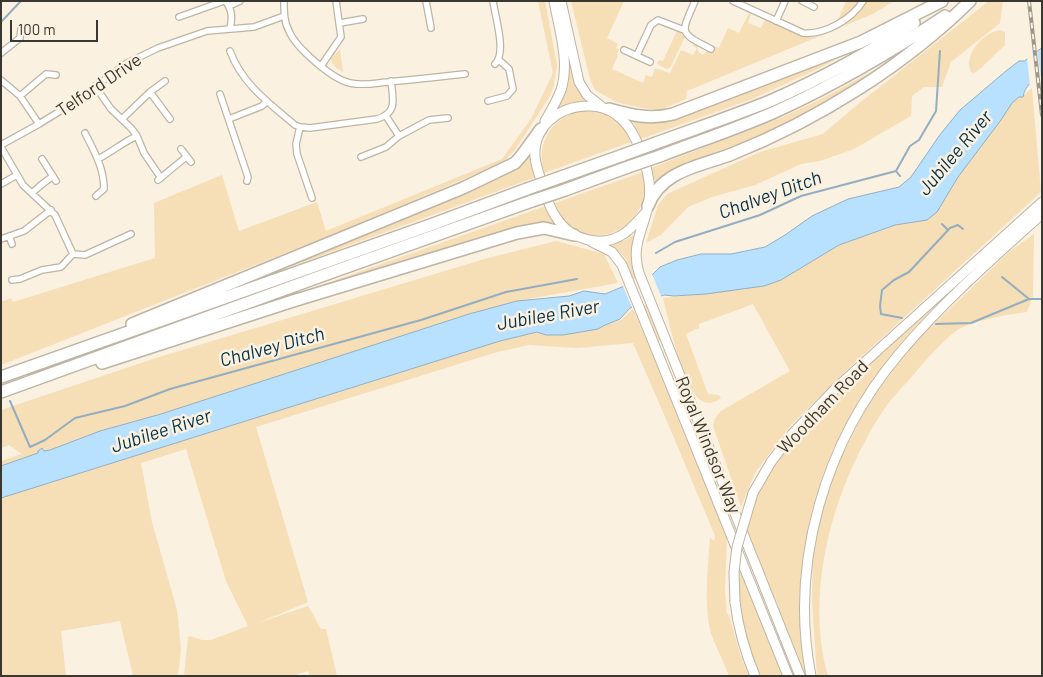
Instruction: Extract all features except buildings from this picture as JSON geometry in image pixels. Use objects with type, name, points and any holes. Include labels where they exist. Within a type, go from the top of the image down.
[{"type":"highway","points":[[605,108],[646,117],[660,117],[673,114],[861,42],[944,1]]},
{"type":"highway","points":[[1,377],[433,224],[770,101],[813,81],[892,38],[944,1]]},
{"type":"highway","points":[[1,392],[660,156],[753,120],[818,91],[897,48],[969,1]]},
{"type":"highway","points":[[647,209],[658,188],[673,176],[779,134],[838,102],[884,71],[940,29],[969,1]]},
{"type":"highway","points":[[64,355],[132,324],[463,188],[504,169],[519,159],[541,129]]},
{"type":"highway","points":[[56,373],[104,362],[293,301],[524,231],[544,228],[579,237]]},
{"type":"main road","points":[[554,1],[564,58],[564,79],[557,100],[541,129],[535,158],[549,205],[559,222],[579,237],[599,241],[616,238],[630,229],[647,209],[649,179],[635,137],[627,125],[587,95],[579,82],[561,1]]},
{"type":"main road","points":[[541,129],[551,118],[569,108],[584,106],[605,108]]},
{"type":"main road","name":"Woodham Road","points":[[755,676],[740,632],[735,602],[734,572],[737,547],[753,493],[771,462],[793,433],[836,388],[1042,202]]},
{"type":"main road","name":"Royal Windsor Way","points":[[647,209],[637,244],[636,259],[639,274],[800,676]]},
{"type":"main road","name":"Woodham Road","points":[[811,676],[808,661],[805,586],[809,552],[816,513],[858,411],[897,356],[932,317],[964,284],[1042,214]]},
{"type":"main road","name":"Royal Windsor Way","points":[[579,237],[615,254],[620,261],[788,676]]},
{"type":"street","points":[[178,17],[226,3],[240,1]]},
{"type":"street","points":[[284,1],[284,16],[289,32],[299,48],[321,66],[350,83],[465,74]]},
{"type":"street","points":[[321,66],[341,37],[336,1]]},
{"type":"street","points":[[426,1],[431,28]]},
{"type":"street","points":[[491,98],[507,96],[513,89],[509,69],[497,62],[501,48],[493,1]]},
{"type":"street","points":[[695,1],[684,30],[688,38],[711,49]]},
{"type":"street","points":[[733,1],[803,33],[811,34],[847,18],[858,9],[863,1]]},
{"type":"street","points":[[776,21],[785,1]]},
{"type":"street","points":[[802,1],[814,7]]},
{"type":"street","points":[[226,3],[232,16],[230,29]]},
{"type":"street","name":"Telford Drive","points":[[1,146],[73,103],[127,63],[158,48],[207,31],[223,28],[254,27],[284,16]]},
{"type":"street","points":[[340,23],[363,19]]},
{"type":"street","points":[[637,55],[651,25],[658,20],[684,30]]},
{"type":"street","points":[[1,53],[20,38],[21,29]]},
{"type":"street","points":[[624,50],[650,62]]},
{"type":"street","points":[[230,51],[229,59],[240,74],[266,101],[300,127],[310,128],[377,119],[386,116],[392,110],[391,81]]},
{"type":"street","points":[[20,96],[46,74],[56,75]]},
{"type":"street","points":[[123,118],[150,92],[165,81]]},
{"type":"street","points":[[3,84],[20,96],[40,124]]},
{"type":"street","points":[[94,86],[111,109],[123,118],[137,136],[144,153],[159,179],[186,157]]},
{"type":"street","points":[[150,92],[166,117]]},
{"type":"street","points":[[220,94],[248,177],[247,181]]},
{"type":"street","points":[[229,119],[262,106],[266,101]]},
{"type":"street","points":[[386,116],[399,136]]},
{"type":"street","points":[[361,157],[375,149],[386,147],[399,136],[429,120],[441,122],[448,118]]},
{"type":"street","points":[[300,127],[296,144],[297,154],[312,198]]},
{"type":"street","points":[[85,134],[98,159],[104,179],[104,189],[96,196]]},
{"type":"street","points":[[98,159],[110,154],[123,142],[137,136]]},
{"type":"street","points":[[1,146],[24,185],[51,210],[61,225],[73,254]]},
{"type":"street","points":[[181,149],[191,162]]},
{"type":"street","points":[[32,193],[41,184],[55,179],[42,159]]},
{"type":"street","points":[[1,184],[17,175]]},
{"type":"street","points":[[1,239],[24,231],[51,210]]},
{"type":"street","points":[[12,280],[61,266],[73,254],[85,255],[131,234]]},
{"type":"street","points":[[9,236],[12,244]]},
{"type":"street","points":[[124,238],[127,244]]},
{"type":"shaded area","points":[[538,1],[545,1],[557,65],[554,85],[550,96],[515,150],[502,163],[326,237],[1,365],[1,302],[11,298],[13,302],[155,258],[154,203],[222,175],[239,231],[317,202],[326,231],[502,159],[531,119],[553,73]]},
{"type":"shaded area","points":[[571,1],[624,1],[607,38],[618,44],[616,48],[619,50],[612,69],[643,83],[646,75],[652,77],[655,68],[670,73],[681,50],[693,55],[697,48],[693,46],[694,44],[698,47],[698,52],[703,55],[707,51],[711,52],[714,46],[719,48],[728,28],[739,33],[749,13],[751,14],[748,23],[761,28],[765,20],[760,18],[761,16],[807,37],[841,25],[855,15],[867,1],[894,1],[873,14],[687,91],[686,99],[660,110],[616,102],[595,90],[590,79]]},
{"type":"shaded area","points":[[846,1],[859,1],[852,11],[838,20]]},
{"type":"shaded area","points":[[989,1],[1003,1],[1000,23],[951,62],[942,87],[924,87],[912,96],[911,116],[854,149],[820,161],[801,164],[755,185],[712,197],[688,207],[661,235],[646,243],[658,205],[667,194],[760,152],[823,134]]},
{"type":"shaded area","points":[[1000,30],[1005,32],[1005,45],[982,67],[974,73],[971,72],[970,58],[976,45],[987,35]]},
{"type":"shaded area","points":[[677,31],[684,35],[684,39],[670,68],[666,69],[657,64],[659,60],[663,61]]},
{"type":"shaded area","points":[[340,49],[343,72],[332,63],[331,58]]},
{"type":"shaded area","points":[[846,53],[820,68],[752,99],[641,139],[634,124],[628,118],[643,121]]},
{"type":"shaded area","points":[[566,58],[570,58],[577,89],[587,101],[566,104],[557,110]]},
{"type":"shaded area","points":[[884,65],[825,107],[730,150],[673,169],[655,182],[651,168],[783,117]]},
{"type":"shaded area","points":[[1032,88],[1041,192],[847,370],[791,425],[755,473],[741,507],[713,426],[715,418],[721,411],[790,371],[753,304],[699,324],[699,328],[686,334],[708,394],[719,395],[721,398],[712,402],[700,400],[691,388],[681,364],[663,298],[706,294],[781,280],[839,245],[895,225],[927,220],[937,212],[958,177],[1012,103]]},
{"type":"shaded area","points":[[586,110],[601,113],[614,119],[624,129],[631,142],[544,173],[542,150],[550,131],[556,123],[565,117]]},
{"type":"shaded area","points":[[531,152],[536,177],[227,290],[506,174],[520,166]]},
{"type":"shaded area","points":[[643,172],[644,193],[639,211],[628,224],[613,232],[596,235],[580,232],[566,221],[555,203]]},
{"type":"shaded area","points":[[546,206],[556,226],[245,312]]},
{"type":"shaded area","points":[[1016,228],[1017,231],[949,293],[910,333],[879,371],[854,410],[833,450],[817,492],[807,536],[801,581],[802,628],[807,676],[802,676],[777,609],[779,607],[745,528],[756,493],[766,474],[796,433],[821,406]]},
{"type":"shaded area","points":[[636,233],[634,241],[662,340],[658,340],[626,260],[622,254],[609,245],[626,240]]},
{"type":"shaded area","points":[[1034,234],[1033,296],[1027,312],[977,322],[961,328],[950,336],[887,405],[869,434],[853,466],[839,500],[829,535],[822,571],[819,607],[821,642],[828,676],[817,676],[812,603],[813,544],[833,473],[870,401],[914,343],[1009,252]]},
{"type":"shaded area","points":[[556,241],[604,254],[618,283],[517,301],[469,314],[161,414],[100,431],[50,450],[44,451],[42,448],[38,453],[1,466],[1,461],[22,454],[9,445],[1,448],[1,410],[156,358],[488,258]]},
{"type":"shaded area","points":[[633,309],[654,355],[727,536],[725,591],[727,614],[729,615],[740,654],[749,676],[729,676],[712,636],[709,625],[707,588],[710,538],[714,541],[715,536],[633,343],[577,348],[529,345],[494,353],[256,427],[308,602],[258,623],[308,606],[321,629],[326,629],[337,676],[310,676],[308,671],[292,676],[184,676],[188,637],[211,640],[248,626],[226,581],[186,449],[141,463],[152,522],[177,610],[181,649],[178,676],[133,676],[120,621],[61,631],[66,676],[1,676],[1,498],[500,341],[537,332],[546,335],[598,329],[621,320]]},
{"type":"shaded area","points":[[737,562],[747,581],[785,676],[757,676],[739,622]]},
{"type":"water","name":"Jubilee River","points":[[1042,48],[1042,74],[1028,86],[1023,97],[1019,97],[1012,103],[958,177],[937,212],[927,220],[895,225],[839,245],[781,280],[764,286],[706,294],[664,295],[630,308],[620,319],[598,329],[563,335],[546,335],[537,332],[500,341],[1,498],[1,466],[38,453],[42,448],[44,451],[50,450],[100,431],[161,414],[469,314],[517,301],[569,296],[584,291],[605,294],[653,274],[660,267],[677,260],[701,254],[731,254],[765,247],[812,216],[848,199],[899,187],[911,177],[939,136],[960,110],[1019,61],[1024,61]]},
{"type":"pier","points":[[1037,50],[1041,78],[1030,87],[1027,56]]},
{"type":"pier","points":[[651,272],[662,298],[633,310],[622,284]]},
{"type":"waterway","points":[[1,22],[21,1]]},
{"type":"waterway","points":[[896,171],[910,146],[919,140],[936,111],[940,51]]},
{"type":"waterway","name":"Chalvey Ditch","points":[[896,171],[900,176]]},
{"type":"waterway","name":"Chalvey Ditch","points":[[656,253],[675,242],[760,215],[801,196],[896,171]]},
{"type":"waterway","points":[[942,224],[947,229]]},
{"type":"waterway","points":[[902,318],[881,314],[882,290],[894,280],[909,272],[950,228],[958,225],[963,229]]},
{"type":"waterway","points":[[1002,277],[1029,299]]},
{"type":"waterway","name":"Chalvey Ditch","points":[[10,401],[30,447],[45,440],[75,418],[125,406],[170,389],[421,320],[506,292],[577,279]]},
{"type":"waterway","points":[[936,324],[971,323],[1029,299],[1042,299]]},
{"type":"railway","points":[[1029,1],[1042,115]]}]
